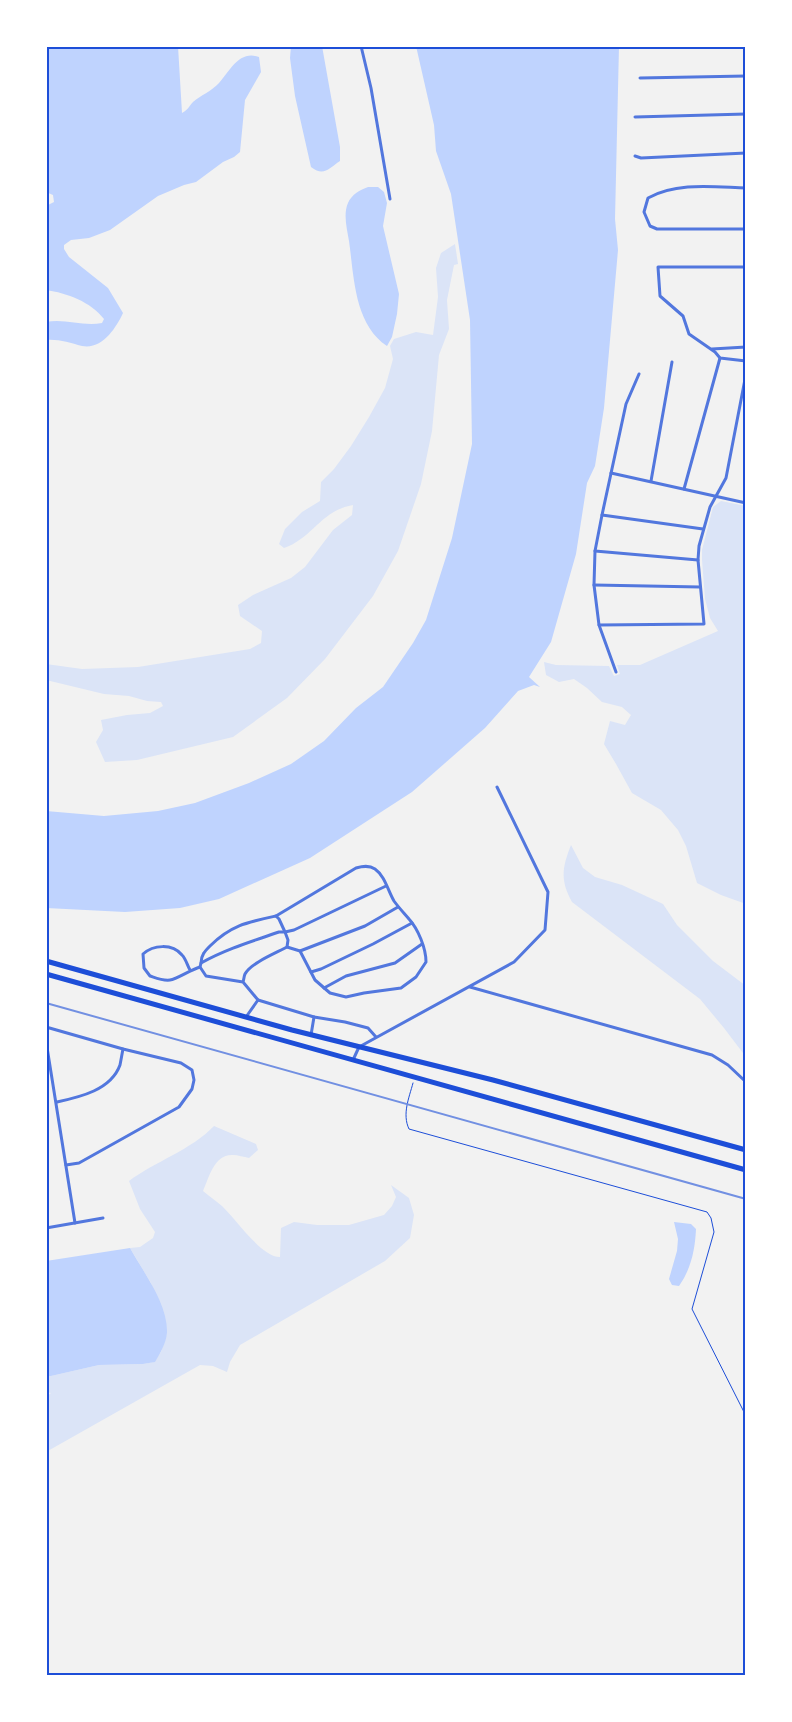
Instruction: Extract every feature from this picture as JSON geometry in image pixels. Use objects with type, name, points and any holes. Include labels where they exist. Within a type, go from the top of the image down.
[{"type":"main road","points":[[46,961],[311,1035],[483,1077],[746,1150]]},
{"type":"main road","points":[[46,974],[746,1170]]},
{"type":"street","points":[[361,46],[371,88],[390,199]]},
{"type":"street","points":[[640,78],[745,76]]},
{"type":"street","points":[[635,117],[746,114]]},
{"type":"street","points":[[635,156],[641,158],[746,153]]},
{"type":"street","points":[[746,188],[672,188],[648,198],[644,212],[650,226],[657,229],[746,229]]},
{"type":"street","points":[[746,267],[658,267],[660,296],[683,316],[689,334],[711,349],[720,358],[746,361]]},
{"type":"street","points":[[711,349],[746,347]]},
{"type":"street","points":[[684,488],[720,358]]},
{"type":"street","points":[[651,481],[672,362]]},
{"type":"street","points":[[616,672],[599,625],[594,585],[596,551],[626,404],[639,374]]},
{"type":"street","points":[[599,625],[704,624],[698,560],[699,546],[710,507],[726,478],[746,374]]},
{"type":"street","points":[[611,473],[746,502]]},
{"type":"street","points":[[602,515],[703,529]]},
{"type":"street","points":[[596,551],[698,560]]},
{"type":"street","points":[[594,585],[700,587]]},
{"type":"street","points":[[353,1060],[358,1047],[514,962],[545,930],[548,892],[497,787]]},
{"type":"street","points":[[300,951],[315,980],[334,995],[346,998],[373,991],[401,988],[416,977],[426,962],[422,944],[412,923],[398,907],[382,877],[376,870],[363,866],[356,868],[276,916],[231,928],[205,951],[201,957],[200,965],[206,976],[243,982],[258,1000],[314,1017],[368,1028],[376,1037]]},
{"type":"street","points":[[190,970],[182,954],[168,947],[151,948],[143,954],[144,968],[150,976],[172,980],[200,965],[214,956],[279,932],[294,930],[387,886]]},
{"type":"street","points":[[243,982],[245,974],[251,967],[287,947],[300,951],[365,926],[398,907]]},
{"type":"street","points":[[276,916],[288,940],[287,947]]},
{"type":"street","points":[[311,972],[373,944],[412,923]]},
{"type":"street","points":[[324,988],[346,976],[395,963],[422,944]]},
{"type":"street","points":[[470,987],[712,1055],[728,1065],[746,1082]]},
{"type":"street","points":[[246,1017],[258,1000]]},
{"type":"street","points":[[311,1035],[314,1017]]},
{"type":"street","points":[[46,1027],[181,1063],[192,1070],[194,1080],[187,1098],[178,1107],[79,1163],[66,1164]]},
{"type":"street","points":[[46,1041],[75,1223]]},
{"type":"street","points":[[57,1102],[77,1098],[104,1085],[114,1075],[120,1065],[123,1049]]},
{"type":"street","points":[[46,1228],[103,1218]]},
{"type":"path","points":[[415,1077],[407,1104],[406,1118],[409,1129],[706,1212],[711,1218],[714,1232],[692,1310],[746,1416]]},
{"type":"shaded area","points":[[455,244],[458,264],[454,265],[447,300],[449,329],[439,355],[432,431],[421,484],[398,551],[373,596],[325,659],[287,698],[233,737],[137,760],[105,762],[96,742],[103,730],[101,720],[150,713],[163,706],[161,702],[104,694],[46,680],[46,664],[82,669],[138,667],[250,649],[261,643],[262,631],[240,616],[238,605],[253,595],[291,578],[305,567],[333,530],[352,515],[353,505],[342,508],[324,519],[294,544],[284,548],[279,544],[285,529],[302,512],[320,501],[321,482],[334,469],[351,446],[369,417],[385,388],[393,359],[390,346],[394,339],[416,332],[433,335],[438,297],[436,268],[441,253]]},
{"type":"shaded area","points":[[721,501],[746,506],[746,904],[721,895],[697,883],[686,846],[678,830],[661,810],[632,793],[604,744],[610,721],[625,725],[631,715],[622,707],[602,702],[574,679],[559,682],[546,675],[544,662],[556,665],[609,666],[614,676],[620,674],[617,665],[640,665],[718,631],[710,618],[705,599],[702,550],[713,507]]},
{"type":"shaded area","points":[[571,845],[583,868],[595,877],[622,885],[663,904],[677,925],[713,961],[746,986],[746,1057],[700,999],[572,902],[564,880],[564,867]]},
{"type":"shaded area","points":[[214,1126],[256,1144],[258,1150],[249,1158],[233,1155],[221,1158],[213,1168],[203,1191],[222,1206],[265,1251],[280,1257],[281,1228],[294,1222],[317,1225],[349,1225],[384,1215],[392,1206],[396,1197],[391,1185],[409,1198],[414,1215],[410,1238],[385,1261],[240,1345],[230,1362],[227,1372],[213,1366],[200,1365],[46,1452],[46,1397],[51,1393],[46,1392],[46,1376],[99,1365],[154,1362],[161,1352],[167,1333],[151,1283],[130,1248],[140,1247],[153,1238],[155,1232],[140,1209],[129,1181],[195,1142]]},
{"type":"water","points":[[46,46],[178,46],[182,113],[193,102],[216,86],[240,59],[246,56],[259,57],[261,72],[245,100],[240,152],[196,182],[158,196],[110,230],[89,238],[71,240],[64,245],[64,249],[69,257],[108,288],[123,313],[107,337],[96,345],[82,346],[46,340],[46,322],[60,321],[95,324],[102,323],[104,319],[99,313],[78,299],[46,290],[46,206],[54,202],[53,195],[46,192]]},
{"type":"water","points":[[291,46],[322,46],[340,147],[340,161],[323,171],[311,167],[295,96],[290,58]]},
{"type":"water","points":[[416,46],[619,46],[615,219],[618,250],[604,408],[595,466],[587,483],[576,554],[551,642],[529,677],[540,687],[534,685],[518,691],[485,728],[412,792],[310,858],[219,899],[180,908],[125,912],[46,908],[46,811],[104,816],[158,811],[195,803],[249,783],[291,764],[324,741],[356,708],[383,687],[426,620],[452,538],[472,444],[470,320],[451,194],[436,151],[434,125]]},
{"type":"water","points":[[368,187],[378,187],[384,192],[387,203],[383,226],[399,294],[392,337],[387,346],[376,337],[368,325],[357,298],[346,222],[346,212],[350,200],[356,193]]},
{"type":"water","points":[[674,1222],[691,1224],[696,1229],[692,1259],[687,1273],[679,1286],[672,1285],[669,1279],[677,1251],[678,1239]]},
{"type":"water","points":[[130,1248],[154,1289],[164,1311],[167,1333],[161,1352],[155,1362],[99,1365],[46,1376],[46,1261]]},
{"type":"railway","points":[[46,1003],[746,1199]]}]
